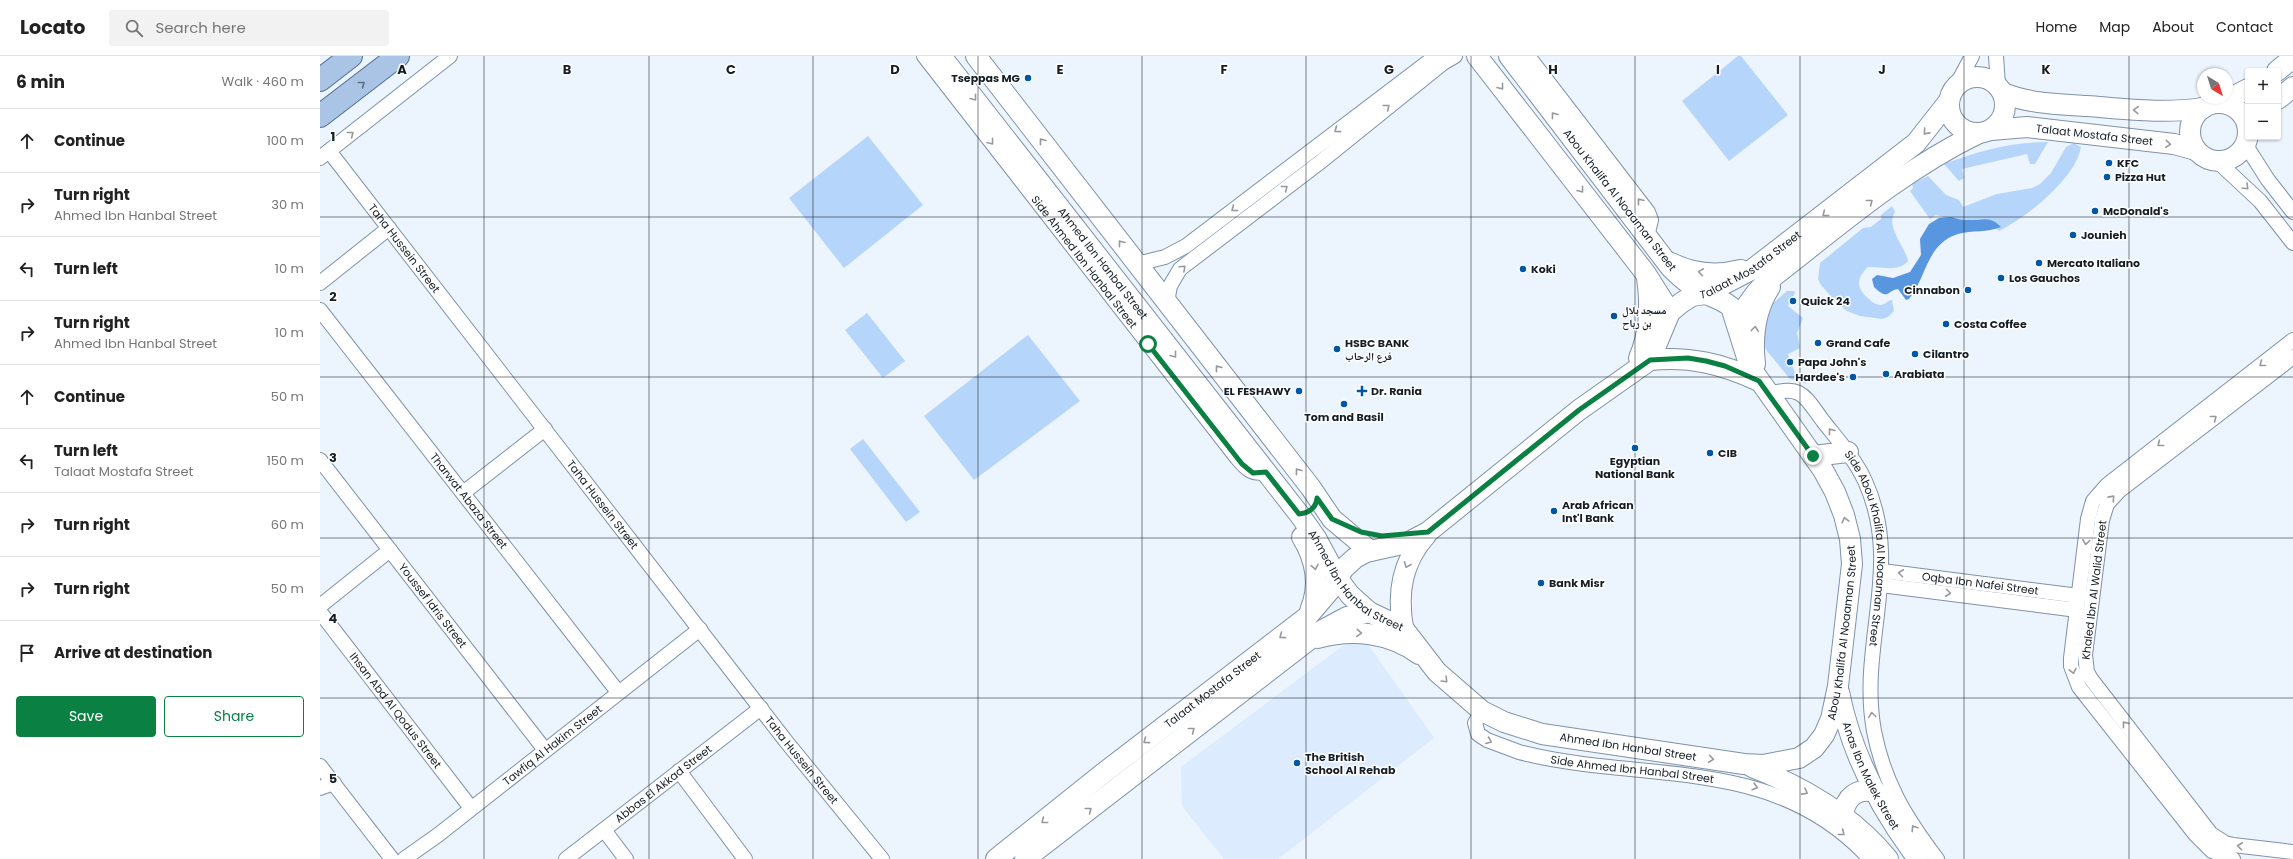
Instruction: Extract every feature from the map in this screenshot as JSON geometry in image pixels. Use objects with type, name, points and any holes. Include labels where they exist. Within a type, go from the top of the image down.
[{"type":"main road","points":[[320,80],[351,56]]},
{"type":"main road","points":[[320,116],[398,56]]},
{"type":"street","points":[[325,154],[450,56]]},
{"type":"street","name":"Side Ahmed Ibn Hanbal Street","points":[[924,56],[1237,458],[1248,470],[1270,477]]},
{"type":"street","name":"Ahmed Ibn Hanbal Street","points":[[941,56],[1299,514],[1321,546],[1338,579],[1350,595],[1370,612],[1403,628],[1425,658],[1450,685],[1482,711],[1504,722],[1542,734],[1744,764],[1763,765],[1781,763],[1799,758],[1814,748]]},
{"type":"street","name":"Ahmed Ibn Hanbal Street","points":[[976,56],[1138,264],[1332,519],[1370,551]]},
{"type":"street","points":[[1138,264],[1166,257],[1186,246],[1436,56]]},
{"type":"street","points":[[1167,302],[1170,286],[1180,269],[1319,163],[1437,68],[1455,56]]},
{"type":"street","points":[[1477,56],[1646,274],[1670,312],[1642,364]]},
{"type":"street","name":"Abou Khalifa Al Noaaman Street","points":[[1509,56],[1663,259],[1680,277],[1705,294],[1724,301],[1731,307],[1737,320],[1744,352],[1764,388],[1813,456],[1835,492],[1844,515],[1850,539],[1852,564],[1838,686],[1831,719],[1824,735],[1814,748]]},
{"type":"street","points":[[1528,56],[1648,212],[1651,220],[1647,236],[1628,251]]},
{"type":"street","points":[[1972,56],[1953,94],[1950,110],[1957,124],[1963,129],[1985,131],[1997,124],[2005,109],[1996,56]]},
{"type":"street","points":[[2281,68],[2293,58]]},
{"type":"street","points":[[1953,94],[1964,80],[1982,76],[2001,89],[2027,101],[2172,112],[2230,105],[2239,110],[2245,119]]},
{"type":"street","points":[[2281,97],[2293,88]]},
{"type":"street","points":[[2245,90],[2196,114],[2190,132],[2196,150],[2209,160],[2217,161],[2234,157],[2245,137]]},
{"type":"street","name":"Talaat Mostafa Street","points":[[1737,320],[1756,293],[1771,267],[1916,143],[1953,94]]},
{"type":"street","name":"Talaat Mostafa Street","points":[[1670,312],[1692,296],[1705,294],[1741,276],[1771,267],[1903,176],[1947,148],[1985,131],[2027,127],[2174,144],[2196,150]]},
{"type":"street","points":[[2250,140],[2268,180],[2293,212]]},
{"type":"street","name":"Taha Hussein Street","points":[[325,154],[389,228],[879,858]]},
{"type":"street","points":[[2217,161],[2260,201],[2293,243]]},
{"type":"street","points":[[1045,188],[1058,190],[1064,185],[1067,173]]},
{"type":"street","points":[[1064,214],[1063,206],[1065,199],[1071,195],[1079,194],[1086,198]]},
{"type":"street","points":[[320,283],[389,228]]},
{"type":"street","points":[[1663,259],[1690,270],[1714,274],[1749,268],[1771,267],[1768,290],[1755,326],[1755,364],[1764,388]]},
{"type":"street","points":[[1642,364],[1641,354],[1650,306],[1646,274]]},
{"type":"street","name":"Tharwat Abaza Street","points":[[320,310],[618,692]]},
{"type":"street","name":"Khaled Ibn Al Walid Street","points":[[2293,340],[2100,490],[2090,510],[2071,658],[2074,678],[2090,702],[2138,751],[2212,834],[2225,843],[2261,854],[2293,852]]},
{"type":"street","name":"Khaled Ibn Al Walid Street","points":[[2233,859],[2212,851],[2203,844],[2138,751],[2093,683],[2085,663],[2104,512],[2107,504],[2119,491],[2293,357]]},
{"type":"street","points":[[1642,364],[1682,358],[1706,361],[1725,366],[1764,388]]},
{"type":"street","name":"Talaat Mostafa Street","points":[[996,859],[1101,775],[1307,617],[1349,563],[1360,554],[1398,546],[1414,540],[1428,532],[1572,415],[1642,364]]},
{"type":"street","name":"Side Abou Khalifa Al Noaaman Street","points":[[1764,388],[1784,389],[1799,393],[1848,452],[1865,481],[1876,510],[1882,540],[1882,578],[1871,683],[1874,729],[1879,754],[1892,789],[1904,813],[1937,859]]},
{"type":"street","points":[[463,493],[545,429]]},
{"type":"street","points":[[1813,456],[1848,452]]},
{"type":"street","name":"Youssef Idris Street","points":[[320,460],[545,750]]},
{"type":"street","points":[[1270,477],[1285,510],[1309,548],[1314,561],[1316,590],[1307,617]]},
{"type":"street","points":[[1299,514],[1310,511],[1317,502],[1317,498]]},
{"type":"street","points":[[1332,519],[1372,535],[1398,536],[1428,532]]},
{"type":"street","name":"Talaat Mostafa Street","points":[[1403,628],[1400,597],[1401,582],[1412,553],[1428,532]]},
{"type":"street","points":[[320,606],[390,550]]},
{"type":"street","name":"Oqba Ibn Nafei Street","points":[[1882,578],[2079,596]]},
{"type":"street","name":"Oqba Ibn Nafei Street","points":[[1882,578],[2077,610]]},
{"type":"street","name":"Ihsan Abd Al Qodus Street","points":[[320,612],[471,808]]},
{"type":"street","name":"Talaat Mostafa Street","points":[[1025,859],[1333,623],[1347,617],[1370,612]]},
{"type":"street","name":"Tawfiq Al Hakim Street","points":[[404,859],[700,629]]},
{"type":"street","points":[[1307,642],[1342,633],[1377,635],[1410,648],[1425,658]]},
{"type":"street","name":"Anas Ibn Malek Street","points":[[1838,686],[1849,729],[1876,792],[1889,817],[1918,859]]},
{"type":"street","name":"Abbas El Akkad Street","points":[[566,859],[761,708]]},
{"type":"street","name":"Side Ahmed Ibn Hanbal Street","points":[[1482,711],[1475,723],[1478,734],[1487,740],[1514,750],[1539,756],[1732,782],[1773,793],[1812,812],[1846,836],[1870,859]]},
{"type":"street","points":[[1744,764],[1792,785],[1843,816],[1865,834],[1888,859]]},
{"type":"street","points":[[320,766],[392,859]]},
{"type":"street","points":[[678,771],[745,859]]},
{"type":"street","points":[[320,788],[334,783]]},
{"type":"street","points":[[1843,816],[1847,800],[1853,794],[1868,790],[1876,792]]},
{"type":"street","points":[[604,830],[626,859]]},
{"type":"shaded area","points":[[1738,56],[1741,56],[1788,115],[1729,161],[1682,101]]},
{"type":"shaded area","points":[[868,136],[923,205],[844,268],[789,198]]},
{"type":"shaded area","points":[[2034,142],[2048,142],[2035,164],[2030,164],[2027,154],[1962,169],[1964,178],[1959,181],[1944,164],[1995,148]]},
{"type":"shaded area","points":[[2074,143],[2081,147],[2077,159],[2060,184],[2035,207],[1999,231],[1988,220],[1958,221],[1936,215],[1930,219],[1910,191],[1913,188],[1912,184],[1928,176],[1946,195],[1959,200],[1963,207],[1997,194],[2032,188],[2040,184],[2051,173],[2066,147]]},
{"type":"shaded area","points":[[1892,206],[1895,212],[1892,224],[1908,261],[1904,265],[1894,268],[1868,267],[1861,275],[1859,283],[1865,295],[1874,303],[1882,305],[1892,300],[1894,311],[1888,317],[1882,319],[1860,316],[1847,311],[1837,303],[1821,285],[1818,279],[1820,263],[1863,228],[1871,227],[1881,219],[1881,215]]},
{"type":"shaded area","points":[[1787,291],[1794,291],[1795,293],[1788,306],[1803,318],[1797,333],[1800,348],[1788,354],[1796,376],[1802,374],[1807,384],[1790,379],[1767,351],[1764,345],[1762,331],[1771,305]]},
{"type":"shaded area","points":[[867,313],[905,361],[883,378],[845,330]]},
{"type":"shaded area","points":[[1028,335],[1080,401],[974,480],[924,416]]},
{"type":"shaded area","points":[[863,439],[920,512],[906,522],[850,449]]},
{"type":"shaded area","points":[[1360,633],[1434,738],[1278,859],[1224,859],[1182,806],[1181,767]]},
{"type":"water","points":[[1952,217],[1966,220],[1990,220],[1996,222],[2001,227],[1958,234],[1939,245],[1928,262],[1920,281],[1909,299],[1906,300],[1898,289],[1887,294],[1882,294],[1874,287],[1872,279],[1877,275],[1893,278],[1910,272],[1921,255],[1920,239],[1929,224],[1939,218]]},
{"type":"place","name":"Tseppas MG","points":[[1028,78]]},
{"type":"place","name":"KFC","points":[[2109,163]]},
{"type":"place","name":"Pizza Hut","points":[[2107,177]]},
{"type":"place","name":"McDonald's","points":[[2095,211]]},
{"type":"place","name":"Jounieh","points":[[2073,235]]},
{"type":"place","name":"Mercato Italiano","points":[[2039,263]]},
{"type":"place","name":"Koki","points":[[1523,269]]},
{"type":"place","name":"Los Gauchos","points":[[2001,278]]},
{"type":"place","name":"Cinnabon","points":[[1968,290]]},
{"type":"place","name":"Quick 24","points":[[1793,301]]},
{"type":"place","name":"مسجد بلال بن رباح","points":[[1614,316]]},
{"type":"place","name":"Costa Coffee","points":[[1946,324]]},
{"type":"place","name":"Grand Cafe","points":[[1818,343]]},
{"type":"place","name":"HSBC BANK فرع الرحاب","points":[[1337,349]]},
{"type":"place","name":"Cilantro","points":[[1915,354]]},
{"type":"place","name":"Papa John's","points":[[1790,362]]},
{"type":"place","name":"Arabiata","points":[[1886,374]]},
{"type":"place","name":"Hardee's","points":[[1853,377]]},
{"type":"place","name":"EL FESHAWY","points":[[1299,391]]},
{"type":"place","name":"Dr. Rania","points":[[1362,391]]},
{"type":"place","name":"Tom and Basil","points":[[1344,404]]},
{"type":"place","name":"Egyptian National Bank","points":[[1635,448]]},
{"type":"place","name":"CIB","points":[[1710,453]]},
{"type":"place","name":"Arab African Int'l Bank","points":[[1554,511]]},
{"type":"place","name":"Bank Misr","points":[[1541,583]]},
{"type":"place","name":"The British School Al Rehab","points":[[1297,763]]},
{"type":"route","points":[[1148,344],[1242,464],[1253,473],[1266,472],[1299,514],[1310,511],[1317,502],[1317,498],[1332,519],[1361,532],[1372,535],[1398,536],[1428,532],[1579,410],[1635,369],[1650,360],[1688,358],[1706,361],[1725,366],[1759,381],[1813,456]]}]
